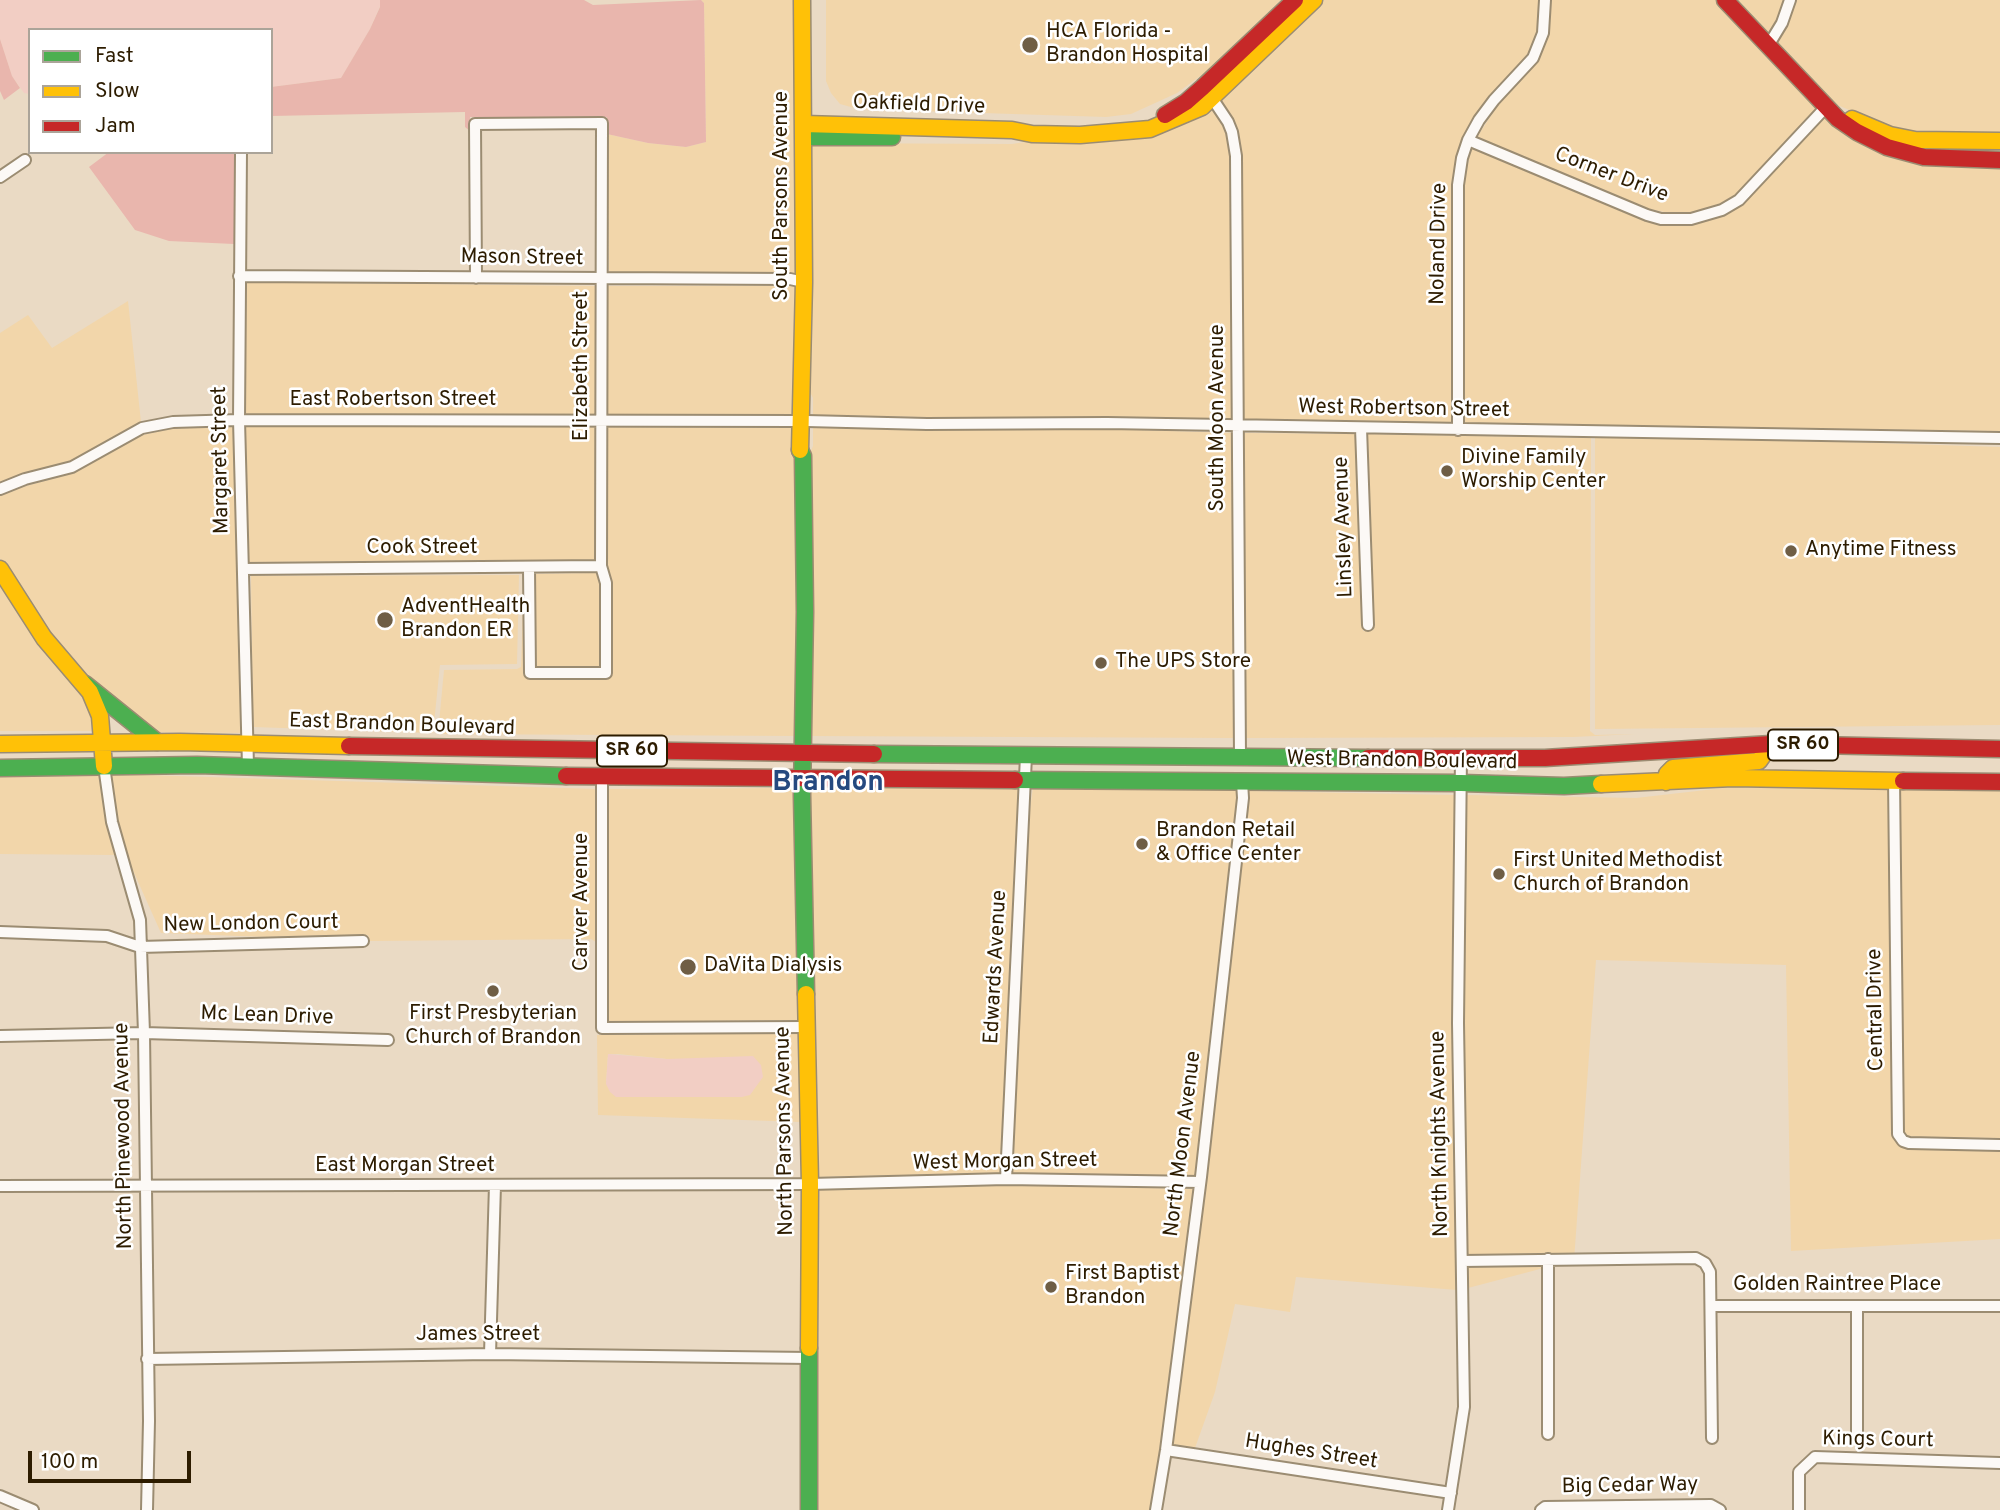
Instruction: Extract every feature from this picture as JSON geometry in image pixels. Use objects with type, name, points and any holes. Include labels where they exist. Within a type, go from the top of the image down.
[{"type":"main road","name":"South Parsons Avenue","points":[[802,0],[804,282],[803,392],[799,398],[803,421],[799,446],[803,456],[804,752]]},
{"type":"main road","name":"Oakfield Drive","points":[[1273,31],[1295,0]]},
{"type":"main road","name":"Oakfield Drive","points":[[804,130],[1012,138],[1032,134],[1108,135],[1139,130],[1208,93],[1273,31],[1314,0]]},
{"type":"main road","points":[[1726,0],[1826,107],[1857,132],[1900,151],[1934,158],[2000,160]]},
{"type":"main road","points":[[1826,107],[1902,138],[1928,141],[2000,141]]},
{"type":"main road","points":[[0,569],[44,638],[85,684],[157,742]]},
{"type":"main road","points":[[85,684],[98,709],[104,766]]},
{"type":"main road","name":"East Brandon Boulevard","points":[[0,744],[157,742],[487,750],[804,752]]},
{"type":"main road","points":[[1666,782],[1667,774],[1673,768],[1759,761],[1772,744]]},
{"type":"main road","name":"West Brandon Boulevard","points":[[804,752],[1326,758],[1593,756],[1772,744],[2000,749]]},
{"type":"main road","name":"North Parsons Avenue","points":[[804,752],[810,1184],[810,1510]]},
{"type":"main road","points":[[1168,781],[1170,773],[1179,771],[1229,770],[1237,765],[1240,757]]},
{"type":"main road","points":[[1242,782],[1247,773],[1259,769],[1319,769],[1326,758]]},
{"type":"main road","name":"SR 60","points":[[0,768],[248,766],[423,774],[803,777]]},
{"type":"main road","name":"West Brandon Boulevard","points":[[803,777],[1564,786],[1733,778],[2000,782]]},
{"type":"street","name":"Noland Drive","points":[[1458,430],[1458,185],[1462,158],[1468,140],[1494,100],[1533,58],[1542,33],[1545,0]]},
{"type":"street","points":[[1768,46],[1782,23],[1790,0]]},
{"type":"street","name":"South Moon Avenue","points":[[1208,93],[1222,110],[1232,132],[1236,156],[1240,757]]},
{"type":"street","name":"Corner Drive","points":[[1468,140],[1647,215],[1676,220],[1691,219],[1722,210],[1739,200],[1826,107]]},
{"type":"street","name":"Elizabeth Street","points":[[476,278],[475,124],[602,123],[601,566],[606,583],[606,673],[530,673],[529,568]]},
{"type":"street","name":"Margaret Street","points":[[241,154],[239,420],[248,766]]},
{"type":"street","points":[[0,177],[25,160]]},
{"type":"street","name":"Mason Street","points":[[239,276],[790,279],[804,282]]},
{"type":"street","name":"West Robertson Street","points":[[803,421],[927,424],[1107,423],[2000,438]]},
{"type":"street","name":"East Robertson Street","points":[[0,489],[72,467],[142,428],[173,422],[803,421]]},
{"type":"street","name":"Linsley Avenue","points":[[1361,428],[1368,625]]},
{"type":"street","name":"Cook Street","points":[[243,569],[601,566]]},
{"type":"street","name":"Edwards Avenue","points":[[1006,1179],[1026,756]]},
{"type":"street","name":"North Knights Avenue","points":[[1448,1510],[1464,1407],[1458,1023],[1461,757]]},
{"type":"street","name":"North Pinewood Avenue","points":[[104,766],[111,822],[140,920],[146,1187],[147,1510]]},
{"type":"street","name":"Carver Avenue","points":[[602,776],[602,1028],[806,1027]]},
{"type":"street","name":"Central Drive","points":[[1894,779],[1898,1134],[1903,1141],[1909,1143],[2000,1145]]},
{"type":"street","name":"North Moon Avenue","points":[[1156,1510],[1200,1182],[1243,798],[1242,782]]},
{"type":"street","name":"New London Court","points":[[0,932],[107,936],[139,947],[363,941]]},
{"type":"street","name":"Mc Lean Drive","points":[[0,1036],[144,1033],[388,1040]]},
{"type":"street","name":"West Morgan Street","points":[[810,1184],[1006,1179],[1200,1182]]},
{"type":"street","name":"East Morgan Street","points":[[0,1186],[810,1184]]},
{"type":"street","points":[[490,1354],[495,1185]]},
{"type":"street","name":"Golden Raintree Place","points":[[1462,1261],[1696,1258],[1705,1263],[1710,1272],[1711,1306],[2000,1306]]},
{"type":"street","points":[[1548,1259],[1548,1434]]},
{"type":"street","points":[[1711,1306],[1712,1438]]},
{"type":"street","points":[[1857,1306],[1857,1438]]},
{"type":"street","name":"James Street","points":[[147,1359],[490,1354],[809,1358]]},
{"type":"street","name":"Hughes Street","points":[[1166,1450],[1451,1493]]},
{"type":"street","name":"Kings Court","points":[[1799,1510],[1800,1472],[1815,1457],[2000,1462]]},
{"type":"street","points":[[0,1496],[33,1510]]},
{"type":"street","name":"Big Cedar Way","points":[[1541,1510],[1545,1507],[1711,1505],[1720,1510]]},
{"type":"shaded area","points":[[0,0],[380,0],[370,29],[341,78],[273,87],[273,28],[28,28],[28,94],[24,93],[12,76],[0,39]]},
{"type":"shaded area","points":[[380,0],[584,0],[593,5],[701,0],[704,3],[706,142],[686,147],[648,143],[607,134],[607,117],[470,117],[470,131],[465,127],[465,112],[273,116],[273,87],[341,78],[380,7]]},
{"type":"shaded area","points":[[701,0],[797,0],[799,273],[609,273],[607,134],[648,143],[686,147],[706,142],[704,3]]},
{"type":"shaded area","name":"HCA Florida - Brandon Hospital","points":[[826,0],[1281,0],[1207,71],[1177,93],[1131,114],[1106,117],[858,109],[840,104],[826,81]]},
{"type":"shaded area","points":[[1323,0],[1539,0],[1537,32],[1528,54],[1475,116],[1465,132],[1456,157],[1452,185],[1452,424],[1243,420],[1242,156],[1237,130],[1221,99]]},
{"type":"shaded area","points":[[1550,0],[1717,0],[1818,107],[1736,195],[1705,210],[1676,214],[1648,209],[1477,137],[1498,105],[1537,62],[1548,35]]},
{"type":"shaded area","points":[[1734,0],[1784,0],[1767,37]]},
{"type":"shaded area","points":[[1796,0],[2000,0],[2000,134],[1928,135],[1903,132],[1830,102],[1775,45],[1788,25]]},
{"type":"shaded area","points":[[0,39],[12,76],[20,88],[4,100],[0,91]]},
{"type":"shaded area","points":[[1212,107],[1227,134],[1231,157],[1232,420],[813,415],[813,398],[808,388],[809,143],[1012,144],[1032,141],[1108,141],[1137,138]]},
{"type":"shaded area","points":[[1826,116],[1846,133],[2000,166],[2000,431],[1464,424],[1464,186],[1471,148],[1645,221],[1660,225],[1692,225],[1725,216],[1742,205]]},
{"type":"shaded area","points":[[106,154],[235,154],[234,244],[169,241],[135,230],[89,167]]},
{"type":"shaded area","points":[[245,282],[596,286],[597,414],[245,414]]},
{"type":"shaded area","points":[[608,286],[799,286],[794,415],[608,414]]},
{"type":"shaded area","points":[[128,301],[141,422],[70,461],[0,482],[0,333],[28,315],[52,348]]},
{"type":"shaded area","points":[[234,426],[242,733],[153,732],[88,679],[36,615],[0,558],[0,496],[74,473],[143,435],[174,428]]},
{"type":"shaded area","points":[[245,426],[597,427],[596,560],[248,562]]},
{"type":"shaded area","points":[[608,427],[794,428],[797,459],[798,736],[438,734],[444,670],[521,667],[524,574],[524,673],[530,679],[606,680],[612,673],[612,584],[607,565]]},
{"type":"shaded area","points":[[813,428],[1107,429],[1232,433],[1233,738],[809,736],[809,456],[813,446]]},
{"type":"shaded area","points":[[1243,433],[1355,434],[1363,631],[1374,630],[1367,434],[1591,438],[1590,731],[1595,735],[1636,734],[1573,737],[1244,738]]},
{"type":"shaded area","points":[[1595,434],[2000,447],[2000,725],[1595,729]]},
{"type":"shaded area","points":[[597,573],[601,585],[601,667],[535,667],[535,574]]},
{"type":"shaded area","name":"AdventHealth Brandon ER","points":[[519,575],[517,664],[440,665],[433,733],[253,727],[251,576]]},
{"type":"shaded area","points":[[0,580],[77,685],[93,711],[96,731],[0,731]]},
{"type":"shaded area","points":[[99,774],[106,823],[116,855],[0,854],[0,776]]},
{"type":"shaded area","points":[[111,774],[597,789],[596,956],[596,942],[591,939],[369,941],[368,935],[266,937],[161,933],[131,866],[117,821]]},
{"type":"shaded area","points":[[1021,787],[1016,830],[1000,1173],[815,1177],[808,788]]},
{"type":"shaded area","points":[[1033,787],[1238,790],[1195,1176],[1012,1173],[1028,825]]},
{"type":"shaded area","points":[[1732,787],[1888,789],[1893,1137],[1899,1145],[1909,1149],[2000,1151],[2000,1239],[1791,1251],[1786,965],[1596,960],[1574,1260],[1468,1288],[1464,1023],[1466,795],[1636,798]]},
{"type":"shaded area","points":[[797,788],[800,1020],[607,1022],[608,789]]},
{"type":"shaded area","points":[[1899,789],[2000,790],[2000,1138],[1914,1137],[1903,1132]]},
{"type":"shaded area","points":[[1249,791],[1455,795],[1453,1023],[1457,1290],[1296,1277],[1290,1312],[1235,1304],[1215,1392],[1195,1448],[1172,1445],[1205,1188]]},
{"type":"shaded area","points":[[800,1033],[801,1122],[598,1115],[597,1035]],"holes":[[[608,1054],[667,1059],[606,1084]]]},
{"type":"shaded area","points":[[608,1054],[667,1059],[753,1056],[761,1065],[763,1077],[750,1095],[742,1097],[616,1097],[606,1084]]},
{"type":"shaded area","points":[[1006,1185],[1194,1189],[1150,1510],[815,1510],[815,1190]]},
{"type":"traffic: fast","points":[[804,137],[892,137]]},
{"type":"traffic: fast","points":[[800,450],[803,456],[805,612],[802,795],[806,994]]},
{"type":"traffic: fast","points":[[85,684],[157,742]]},
{"type":"traffic: fast","points":[[874,754],[1368,758]]},
{"type":"traffic: fast","points":[[0,768],[197,765],[566,776]]},
{"type":"traffic: fast","points":[[1015,780],[1564,786],[1601,784]]},
{"type":"traffic: fast","points":[[809,1348],[809,1510]]},
{"type":"traffic: slow","points":[[800,450],[804,282],[802,0]]},
{"type":"traffic: slow","points":[[804,124],[1012,130],[1032,134],[1080,135],[1150,129],[1202,107],[1314,0]]},
{"type":"traffic: slow","points":[[1852,119],[1890,135],[1915,140],[2000,141]]},
{"type":"traffic: slow","points":[[0,569],[44,638],[90,692],[100,716],[104,766]]},
{"type":"traffic: slow","points":[[0,744],[180,742],[349,746]]},
{"type":"traffic: slow","points":[[1666,782],[1667,774],[1673,768],[1759,761],[1771,744]]},
{"type":"traffic: slow","points":[[1601,784],[1733,778],[1903,781]]},
{"type":"traffic: slow","points":[[806,994],[810,1184],[809,1348]]},
{"type":"traffic: jam","points":[[1165,115],[1203,87],[1295,0]]},
{"type":"traffic: jam","points":[[1725,0],[1838,119],[1857,132],[1887,147],[1924,157],[2000,160]]},
{"type":"traffic: jam","points":[[1368,758],[1545,758],[1771,744],[2000,749]]},
{"type":"traffic: jam","points":[[349,746],[874,754]]},
{"type":"traffic: jam","points":[[566,776],[1015,780]]},
{"type":"traffic: jam","points":[[1903,781],[2000,782]]},
{"type":"place","name":"HCA Florida - Brandon Hospital","points":[[1030,45]]},
{"type":"place","name":"Divine Family Worship Center","points":[[1447,471]]},
{"type":"place","name":"Anytime Fitness","points":[[1791,551]]},
{"type":"place","name":"AdventHealth Brandon ER","points":[[385,620]]},
{"type":"place","name":"The UPS Store","points":[[1101,663]]},
{"type":"place","name":"Brandon Retail & Office Center","points":[[1142,844]]},
{"type":"place","name":"First United Methodist Church of Brandon","points":[[1499,874]]},
{"type":"place","name":"DaVita Dialysis","points":[[688,967]]},
{"type":"place","name":"First Presbyterian Church of Brandon","points":[[493,991]]},
{"type":"place","name":"First Baptist Brandon","points":[[1051,1287]]},
{"type":"district","name":"Brandon","points":[[828,784]]}]
